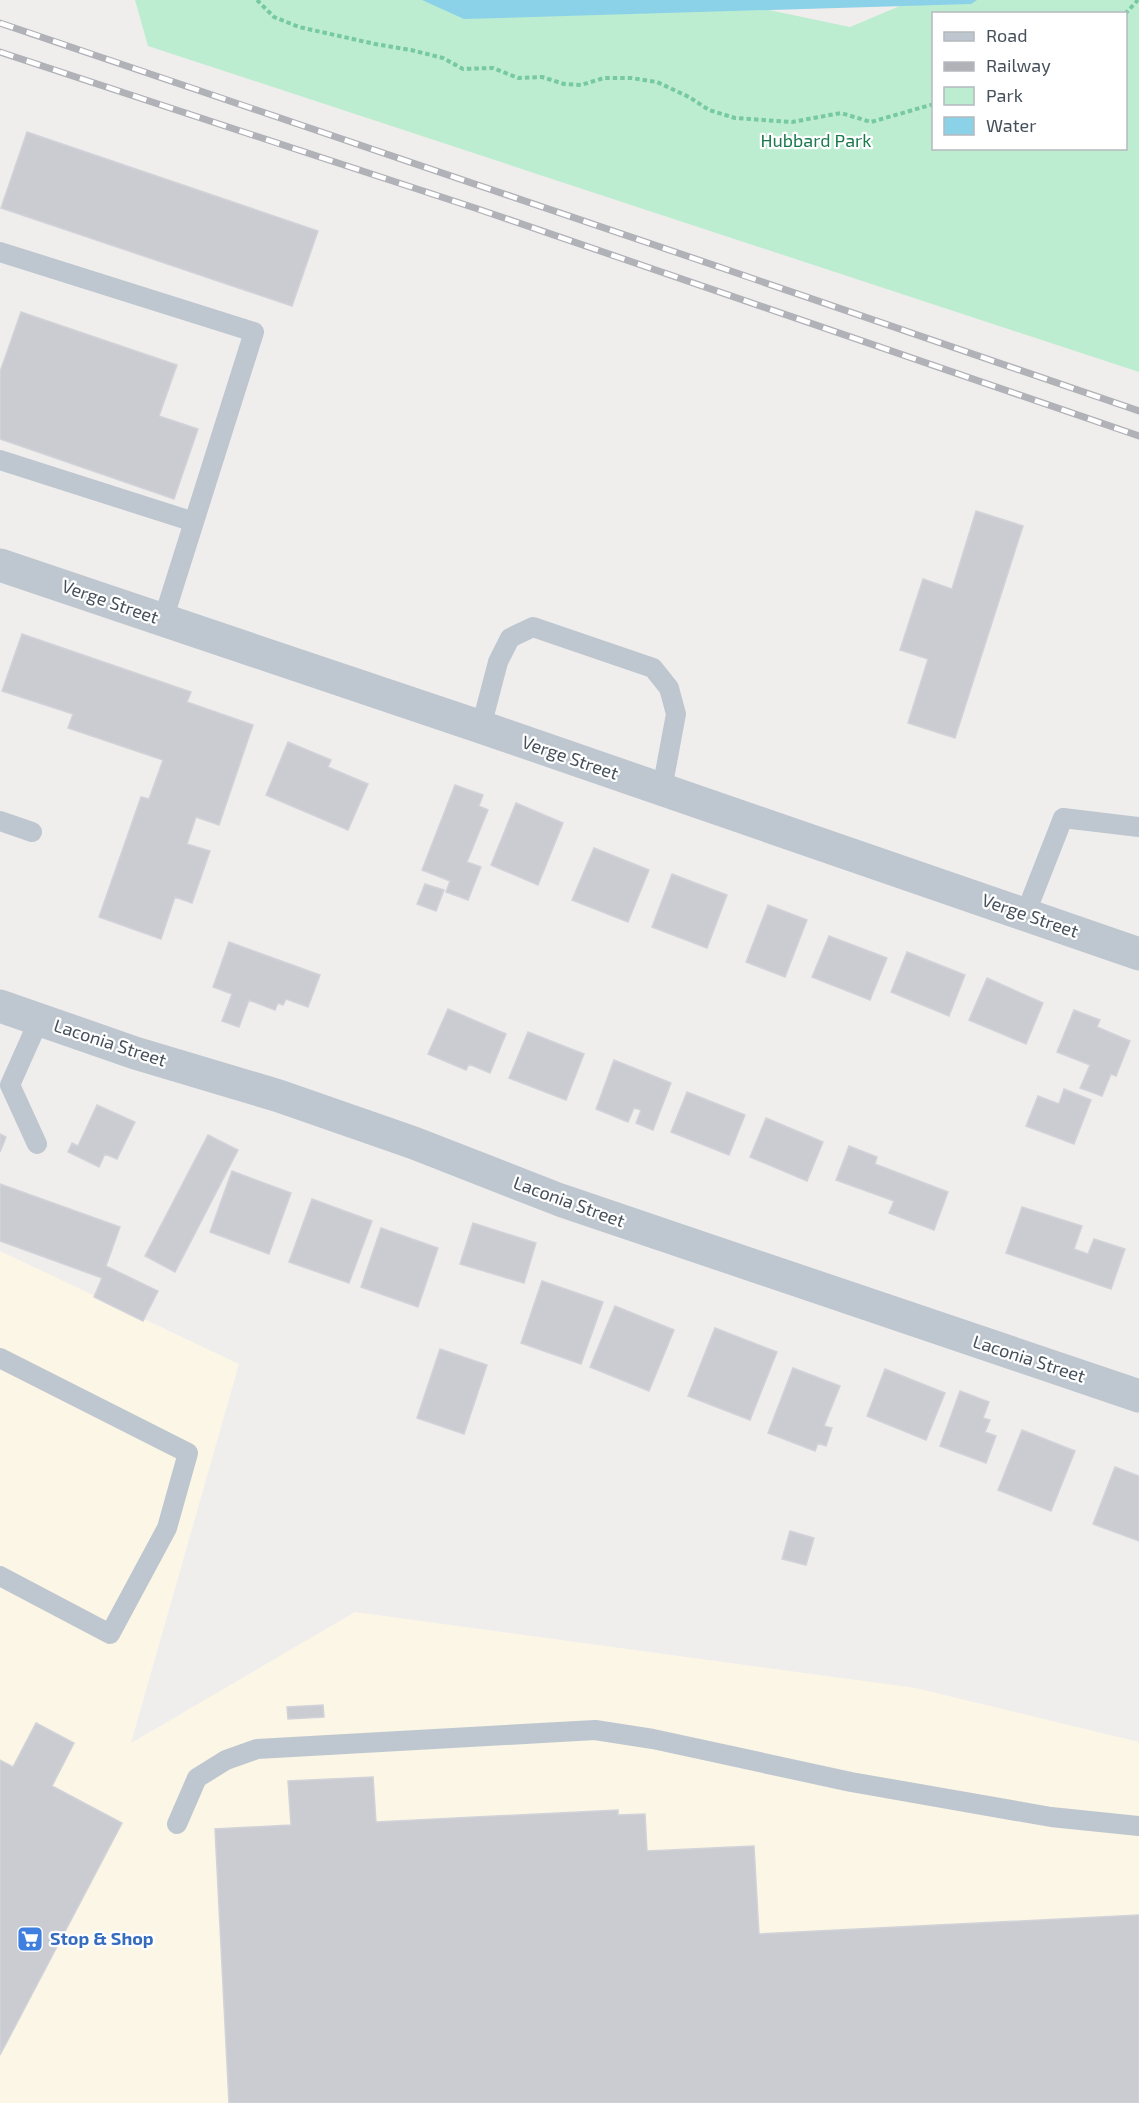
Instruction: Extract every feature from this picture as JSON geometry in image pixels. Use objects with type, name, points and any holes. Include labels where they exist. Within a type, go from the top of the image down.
[{"type":"street","name":"Verge Street","points":[[0,565],[481,727],[1139,954]]},
{"type":"street","name":"Laconia Street","points":[[0,1006],[135,1053],[279,1096],[414,1143],[560,1200],[1139,1396]]},
{"type":"lane","points":[[0,252],[254,332],[163,620]]},
{"type":"lane","points":[[0,460],[194,522]]},
{"type":"lane","points":[[481,727],[498,662],[510,638],[533,627],[653,668],[669,688],[676,714],[662,789]]},
{"type":"lane","points":[[1025,915],[1063,818],[1139,827]]},
{"type":"lane","points":[[0,821],[32,832]]},
{"type":"lane","points":[[37,1144],[10,1085],[39,1020]]},
{"type":"lane","points":[[0,1358],[188,1453],[167,1528],[110,1634],[0,1575]]},
{"type":"lane","points":[[177,1824],[197,1778],[226,1760],[257,1749],[595,1730],[653,1739],[875,1786],[1051,1817],[1139,1826]]},
{"type":"path","points":[[257,0],[274,17],[299,27],[443,58],[463,69],[493,68],[518,78],[542,77],[564,84],[581,85],[604,78],[631,78],[657,82],[689,97],[709,110],[735,118],[792,122],[841,113],[871,122],[932,104]]},
{"type":"path","points":[[1127,12],[1138,0]]},
{"type":"shaded area","points":[[0,1251],[239,1364],[131,1743],[355,1612],[916,1688],[1139,1742],[1139,2103],[0,2103]]},
{"type":"green space","name":"Hubbard Park","points":[[135,0],[721,0],[850,27],[914,0],[1139,0],[1139,372],[148,46]]},
{"type":"water","points":[[422,0],[977,0],[971,4],[464,19]]},
{"type":"building","points":[[27,132],[318,231],[292,306],[1,208]]},
{"type":"building","points":[[21,312],[177,365],[159,416],[198,429],[174,499],[0,439],[0,372]]},
{"type":"building","points":[[976,511],[1023,526],[955,738],[908,723],[928,659],[900,650],[923,579],[952,589]]},
{"type":"building","points":[[22,634],[191,692],[187,702],[253,725],[219,825],[196,817],[187,844],[210,851],[192,903],[175,897],[161,939],[99,917],[141,797],[149,799],[163,760],[68,728],[73,714],[2,691]]},
{"type":"building","points":[[288,742],[331,760],[328,767],[368,784],[348,830],[266,795]]},
{"type":"building","points":[[455,785],[483,795],[479,806],[488,810],[467,862],[481,867],[468,900],[446,892],[450,881],[422,870]]},
{"type":"building","points":[[516,803],[563,823],[538,885],[491,865]]},
{"type":"building","points":[[594,848],[649,870],[628,922],[572,900]]},
{"type":"building","points":[[672,874],[727,895],[707,948],[652,927]]},
{"type":"building","points":[[425,884],[444,890],[436,911],[417,904]]},
{"type":"building","points":[[768,905],[807,920],[785,977],[746,962]]},
{"type":"building","points":[[829,936],[887,958],[870,1000],[812,977]]},
{"type":"building","points":[[229,942],[320,975],[308,1007],[286,999],[283,1005],[278,1003],[275,1010],[249,1000],[239,1027],[222,1021],[232,994],[213,987]]},
{"type":"building","points":[[907,952],[965,975],[949,1016],[891,992]]},
{"type":"building","points":[[987,978],[1043,1003],[1026,1044],[969,1020]]},
{"type":"building","points":[[448,1009],[506,1034],[490,1073],[469,1064],[466,1070],[428,1054]]},
{"type":"building","points":[[1074,1010],[1100,1020],[1097,1027],[1130,1041],[1116,1076],[1111,1074],[1102,1096],[1080,1088],[1090,1065],[1057,1052]]},
{"type":"building","points":[[528,1032],[584,1054],[566,1100],[509,1078]]},
{"type":"building","points":[[614,1060],[671,1083],[653,1130],[636,1123],[641,1110],[634,1108],[628,1122],[596,1109]]},
{"type":"building","points":[[1064,1089],[1091,1100],[1074,1144],[1026,1126],[1038,1096],[1059,1104]]},
{"type":"building","points":[[687,1092],[745,1115],[729,1155],[671,1132]]},
{"type":"building","points":[[97,1105],[135,1122],[117,1159],[105,1154],[99,1167],[68,1152],[72,1143],[78,1146]]},
{"type":"building","points":[[766,1118],[823,1142],[807,1181],[750,1157]]},
{"type":"building","points":[[0,1134],[6,1137],[0,1152]]},
{"type":"building","points":[[208,1135],[238,1150],[175,1272],[145,1256]]},
{"type":"building","points":[[849,1146],[877,1157],[875,1164],[948,1192],[934,1230],[889,1213],[894,1201],[836,1180]]},
{"type":"building","points":[[232,1171],[291,1193],[269,1254],[210,1232]]},
{"type":"building","points":[[0,1184],[120,1227],[106,1266],[158,1291],[143,1321],[94,1297],[102,1278],[0,1241]]},
{"type":"building","points":[[312,1199],[372,1221],[349,1283],[289,1262]]},
{"type":"building","points":[[1022,1207],[1082,1226],[1074,1249],[1088,1254],[1094,1239],[1125,1249],[1111,1289],[1006,1253]]},
{"type":"building","points":[[473,1223],[536,1243],[524,1283],[460,1264]]},
{"type":"building","points":[[381,1228],[438,1248],[418,1307],[361,1287]]},
{"type":"building","points":[[542,1281],[603,1302],[581,1364],[521,1343]]},
{"type":"building","points":[[615,1306],[674,1330],[649,1391],[590,1367]]},
{"type":"building","points":[[715,1328],[777,1352],[750,1420],[688,1396]]},
{"type":"building","points":[[440,1349],[487,1365],[464,1434],[417,1418]]},
{"type":"building","points":[[793,1368],[840,1386],[824,1426],[832,1428],[826,1446],[818,1443],[815,1451],[768,1433]]},
{"type":"building","points":[[885,1369],[945,1393],[926,1440],[867,1416]]},
{"type":"building","points":[[960,1391],[989,1402],[983,1418],[990,1420],[985,1432],[996,1436],[986,1463],[940,1446]]},
{"type":"building","points":[[1022,1430],[1075,1451],[1051,1511],[998,1490]]},
{"type":"building","points":[[1115,1467],[1139,1476],[1139,1541],[1093,1524]]},
{"type":"building","points":[[790,1531],[814,1538],[806,1565],[782,1559]]},
{"type":"building","points":[[323,1705],[324,1717],[288,1719],[287,1707]]},
{"type":"building","name":"Stop & Shop","points":[[36,1723],[74,1743],[52,1786],[122,1823],[0,2055],[0,1760],[13,1767]]},
{"type":"building","points":[[373,1777],[376,1822],[618,1810],[618,1815],[645,1814],[647,1851],[754,1846],[759,1934],[1139,1915],[1139,2103],[229,2103],[215,1829],[291,1825],[288,1781]]},
{"type":"railway","points":[[0,23],[1139,411]]},
{"type":"railway","points":[[0,52],[478,209],[1139,436]]},
{"type":"place","name":"Stop & Shop","points":[[30,1939]]}]
